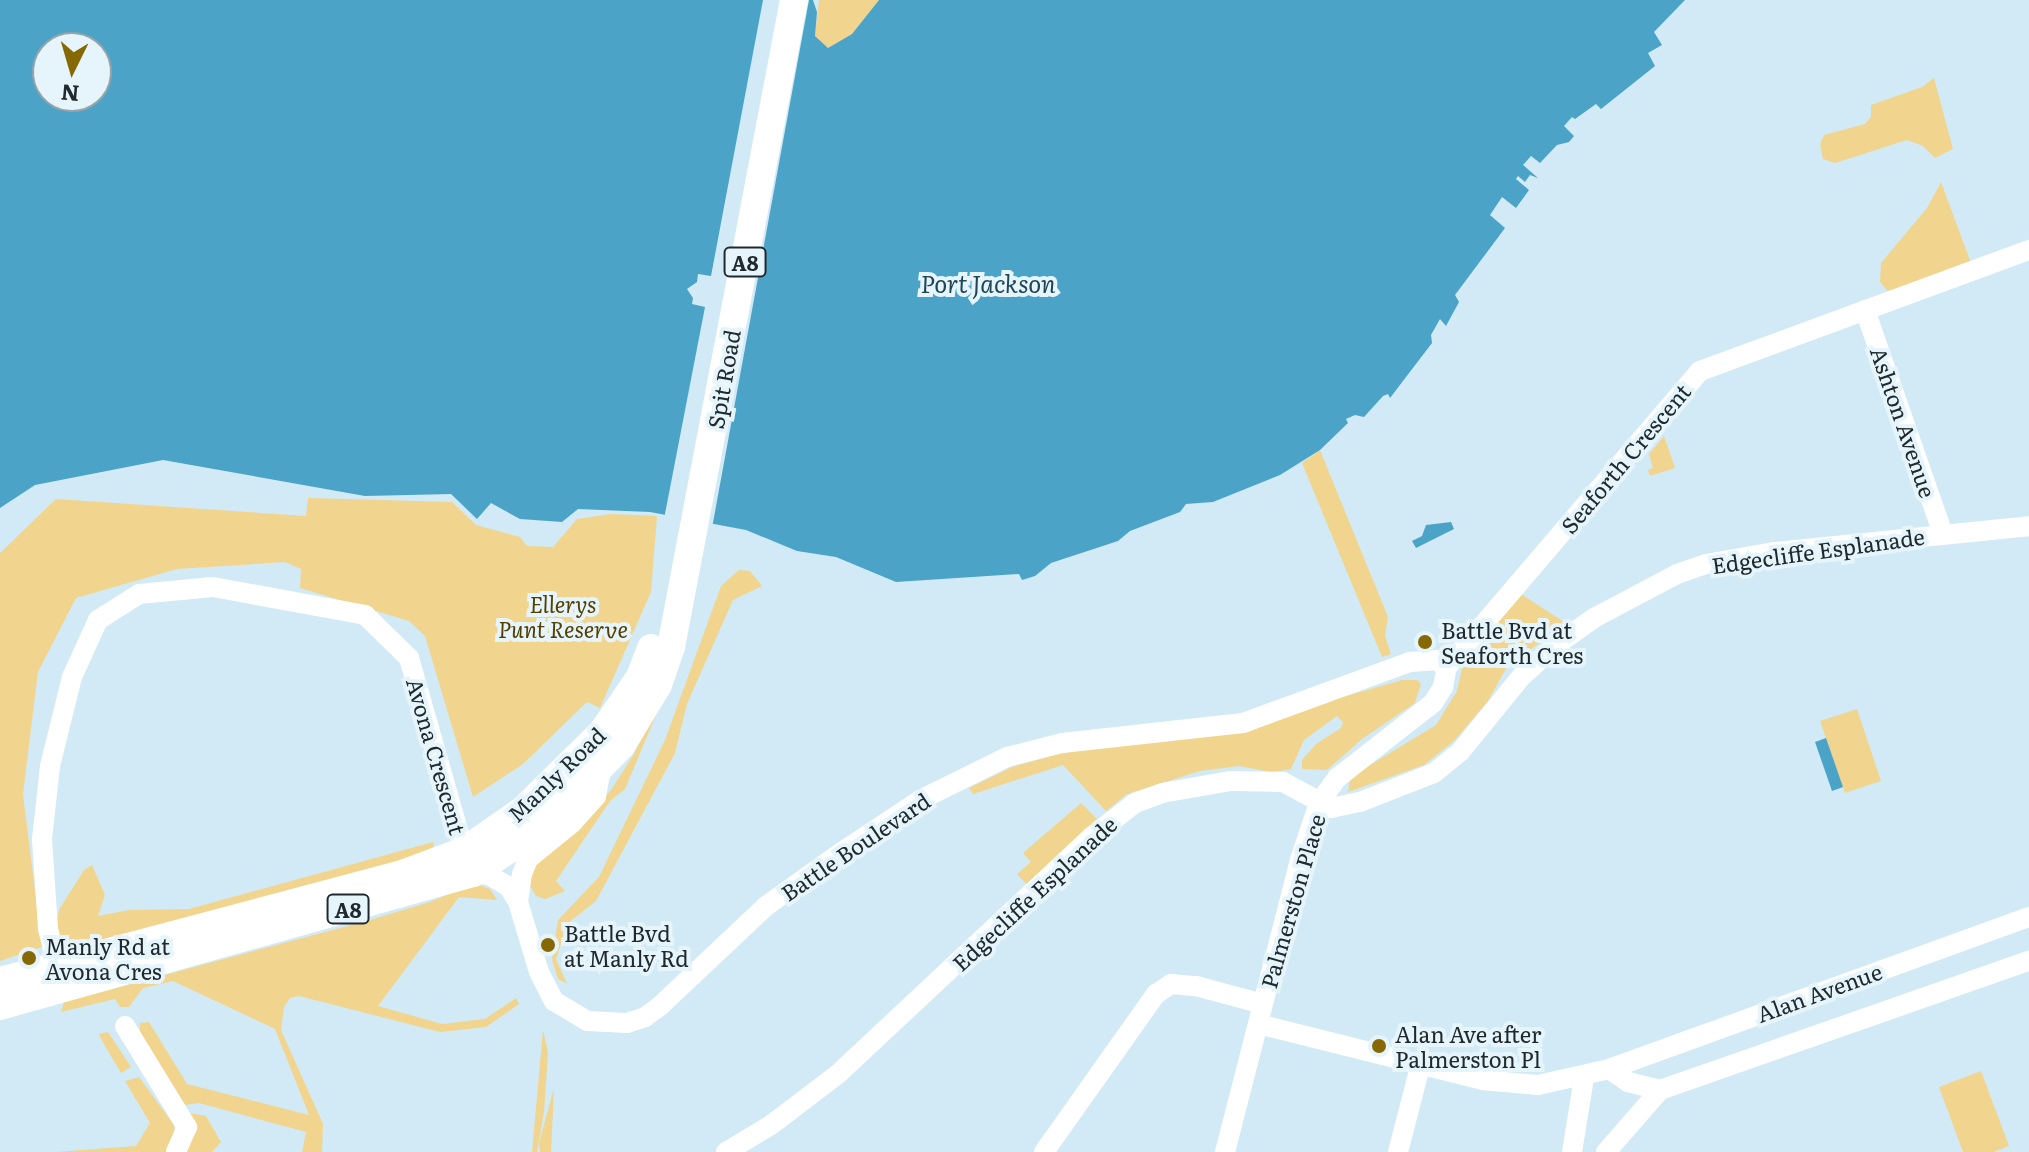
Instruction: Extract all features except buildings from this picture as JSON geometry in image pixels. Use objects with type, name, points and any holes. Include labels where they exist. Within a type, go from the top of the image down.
[{"type":"highway","name":"Spit Road","points":[[621,746],[662,672],[671,647],[685,546],[777,0]]},
{"type":"highway","name":"Spit Road","points":[[685,546],[794,0]]},
{"type":"highway","name":"Manly Road","points":[[469,862],[533,802],[621,709],[640,677],[685,546]]},
{"type":"highway","name":"Manly Road","points":[[0,981],[60,976],[469,862],[540,829],[601,771],[621,746]]},
{"type":"highway","name":"Manly Road","points":[[0,1006],[60,976]]},
{"type":"street","name":"Seaforth Crescent","points":[[1442,663],[1700,371],[2029,250]]},
{"type":"street","name":"Ashton Avenue","points":[[1865,310],[1943,534]]},
{"type":"street","name":"Edgecliffe Esplanade","points":[[726,1152],[771,1125],[838,1074],[1090,838],[1135,803],[1186,787],[1242,781],[1283,782],[1331,808],[1360,802],[1434,773],[1460,752],[1521,677],[1556,645],[1651,584],[1706,564],[1742,557],[2029,526]]},
{"type":"street","name":"Avona Crescent","points":[[60,976],[48,928],[42,839],[50,766],[72,677],[98,620],[139,594],[213,587],[365,615],[409,658],[469,862]]},
{"type":"street","name":"Battle Boulevard","points":[[601,771],[596,796],[572,823],[528,859],[522,874],[518,902],[539,972],[554,1001],[587,1021],[627,1023],[645,1017],[660,1006],[766,906],[840,853],[920,800],[1007,757],[1062,743],[1243,723],[1410,662],[1442,663]]},
{"type":"street","name":"Palmerston Place","points":[[1225,1152],[1299,863],[1319,803],[1337,778],[1433,703],[1443,687],[1442,663]]},
{"type":"street","points":[[469,862],[500,880],[518,902]]},
{"type":"street","name":"Alan Avenue","points":[[1044,1152],[1156,994],[1171,984],[1196,986],[1260,1014],[1420,1067],[1482,1080],[1538,1085],[1584,1078],[2029,917]]},
{"type":"street","name":"Alan Avenue","points":[[1606,1152],[1660,1090],[2029,961]]},
{"type":"street","points":[[125,1026],[187,1127],[176,1152]]},
{"type":"street","points":[[1398,1152],[1420,1067]]},
{"type":"street","points":[[1609,1069],[1628,1082],[1660,1090]]},
{"type":"street","points":[[1572,1152],[1584,1078]]},
{"type":"green space","points":[[819,0],[879,0],[852,34],[828,48],[815,36]]},
{"type":"green space","points":[[1934,78],[1953,149],[1935,158],[1923,146],[1907,140],[1835,163],[1823,159],[1820,144],[1824,135],[1865,124],[1871,117],[1871,105],[1922,87]]},
{"type":"green space","points":[[1941,182],[1971,263],[1894,293],[1887,290],[1880,282],[1881,263],[1927,208]]},
{"type":"green space","points":[[1664,436],[1675,468],[1650,476],[1648,470],[1653,468],[1649,454]]},
{"type":"green space","points":[[1320,450],[1388,617],[1385,636],[1391,654],[1382,657],[1302,463]]},
{"type":"green space","name":"Ellerys Punt Reserve","points":[[308,498],[452,502],[476,525],[520,537],[527,546],[553,547],[577,519],[611,514],[657,516],[651,592],[600,708],[587,702],[523,764],[473,797],[425,636],[409,621],[300,588],[301,569],[285,562],[177,569],[76,598],[38,672],[23,794],[42,947],[0,961],[0,553],[56,499],[306,516]]},
{"type":"green space","points":[[739,570],[750,571],[762,586],[733,600],[687,704],[675,753],[596,901],[568,923],[556,959],[567,984],[558,979],[552,960],[558,920],[599,877],[665,740],[721,586]]},
{"type":"green space","points":[[1521,594],[1567,624],[1508,665],[1488,701],[1455,740],[1424,765],[1348,792],[1350,780],[1362,770],[1436,725],[1457,691],[1464,660]]},
{"type":"green space","points":[[672,677],[625,789],[610,801],[556,881],[565,891],[545,899],[536,896],[529,884],[533,861],[595,809],[611,790],[634,754]]},
{"type":"green space","points":[[1402,680],[1417,680],[1421,684],[1415,703],[1362,739],[1327,770],[1302,769],[1302,760],[1316,744],[1341,728],[1343,722],[1337,716],[1304,740],[1291,769],[1271,772],[1239,766],[1200,771],[1127,794],[1106,811],[1063,765],[973,794],[969,788],[1012,767],[1054,755],[1325,702]]},
{"type":"green space","points":[[1857,709],[1881,781],[1845,793],[1820,721]]},
{"type":"green space","points":[[1081,803],[1098,820],[1028,886],[1017,874],[1031,862],[1023,853]]},
{"type":"green space","points":[[433,842],[435,853],[62,952],[56,922],[60,908],[84,870],[92,865],[105,895],[98,916],[129,910],[189,909]]},
{"type":"green space","points":[[474,883],[490,889],[497,900],[459,897],[378,1006],[442,1024],[485,1019],[516,998],[519,1004],[486,1027],[440,1032],[299,996],[290,998],[284,1007],[281,1030],[323,1124],[322,1152],[302,1152],[306,1132],[199,1103],[185,1105],[140,1040],[140,1023],[149,1022],[187,1084],[309,1115],[275,1029],[173,981],[143,988],[129,1007],[120,1007],[115,999],[61,1012],[64,1002],[370,920],[430,902]]},
{"type":"green space","points":[[543,1030],[548,1053],[544,1112],[537,1152],[532,1152]]},
{"type":"green space","points":[[108,1032],[131,1067],[121,1073],[99,1034]]},
{"type":"green space","points":[[1981,1071],[2009,1146],[1993,1152],[1963,1152],[1939,1087]]},
{"type":"green space","points":[[139,1077],[174,1125],[175,1139],[168,1152],[55,1152],[136,1146],[150,1123],[125,1081]]},
{"type":"green space","points":[[554,1088],[551,1152],[540,1152],[539,1143]]},
{"type":"green space","points":[[189,1113],[206,1116],[221,1142],[212,1152],[187,1152]]},
{"type":"water","name":"Port Jackson","points":[[0,0],[813,0],[817,12],[815,36],[828,48],[852,34],[879,0],[1685,0],[1654,32],[1662,45],[1648,53],[1655,66],[1601,109],[1596,104],[1575,119],[1572,117],[1564,126],[1574,136],[1569,142],[1557,145],[1540,163],[1531,156],[1523,165],[1538,178],[1530,175],[1525,182],[1518,176],[1516,179],[1529,190],[1516,208],[1502,197],[1490,215],[1505,228],[1455,295],[1459,302],[1446,326],[1440,319],[1431,335],[1432,343],[1390,398],[1388,394],[1383,396],[1364,417],[1355,415],[1346,419],[1348,423],[1320,450],[1280,475],[1213,502],[1186,504],[1180,512],[1130,531],[1118,541],[1051,563],[1035,576],[1022,580],[1019,574],[896,582],[836,557],[797,551],[746,530],[650,512],[578,509],[562,522],[520,519],[491,503],[477,519],[451,494],[365,496],[163,460],[35,485],[0,508]]},
{"type":"water","points":[[1451,522],[1454,529],[1416,548],[1412,541],[1422,536],[1426,525]]},
{"type":"water","points":[[1826,738],[1843,787],[1832,791],[1815,742]]},
{"type":"pier","points":[[763,0],[809,0],[712,528],[664,519],[705,307],[692,304],[693,298],[687,289],[697,282],[698,274],[711,276]]},
{"type":"place","name":"Battle Bvd at Seaforth Cres","points":[[1425,642]]},
{"type":"place","name":"Battle Bvd at Manly Rd","points":[[548,945]]},
{"type":"place","name":"Manly Rd at Avona Cres","points":[[29,958]]},
{"type":"place","name":"Alan Ave after Palmerston Pl","points":[[1379,1046]]}]
